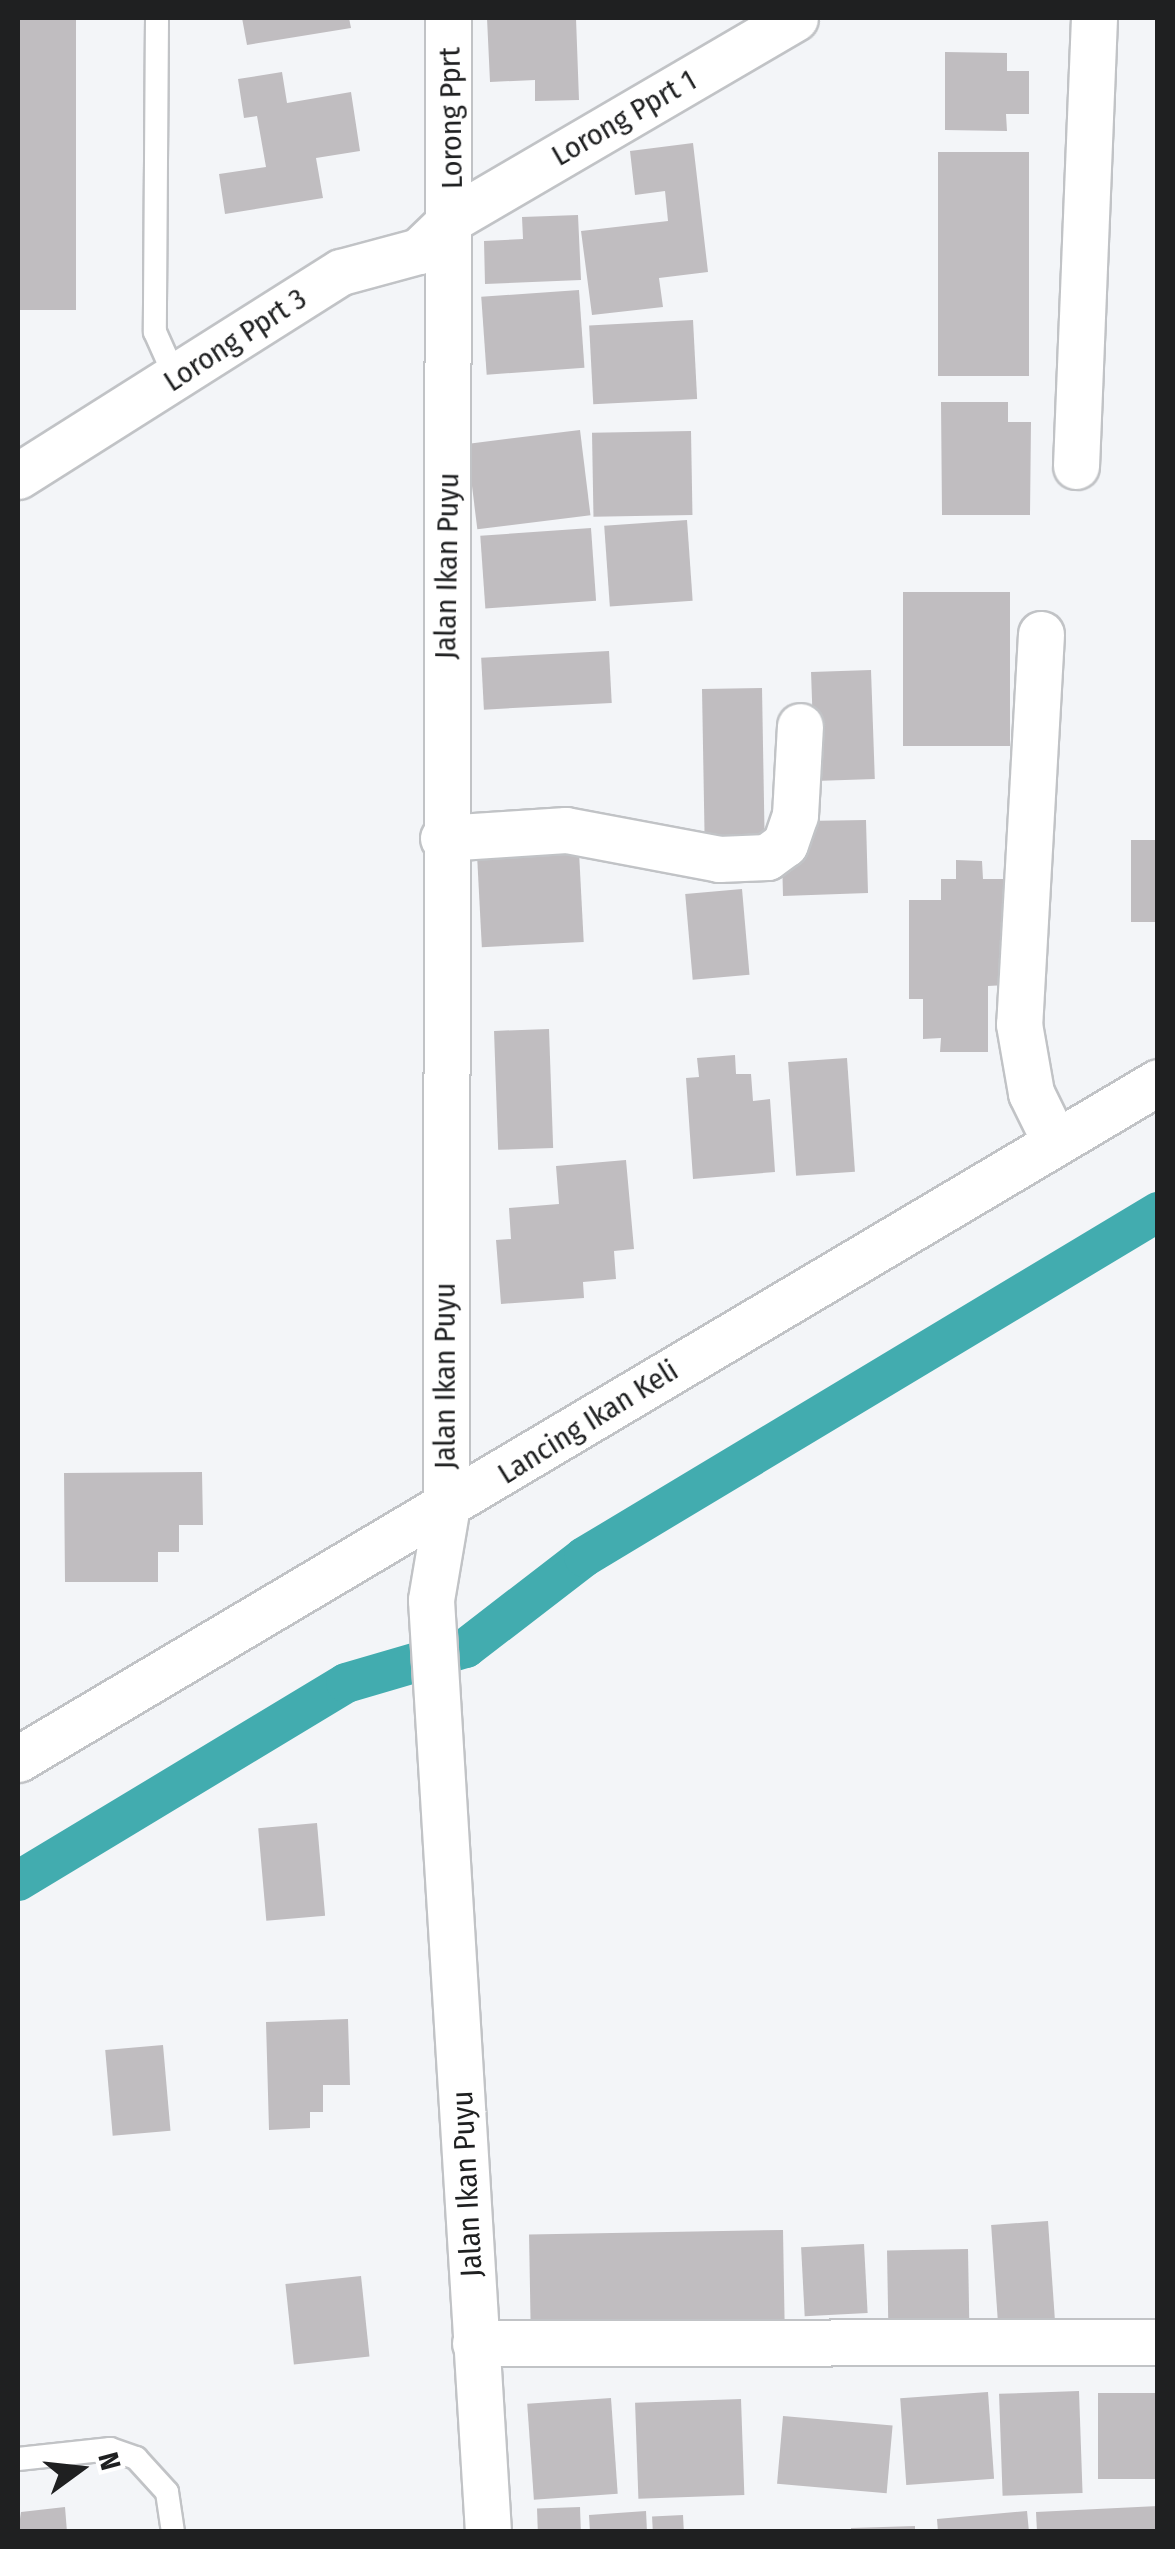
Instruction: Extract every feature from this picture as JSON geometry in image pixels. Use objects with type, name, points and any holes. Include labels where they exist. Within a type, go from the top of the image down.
[{"type":"street","name":"Lorong Pprt","points":[[448,18],[454,218]]},
{"type":"street","name":"Lorong Pprt 1","points":[[454,218],[794,18]]},
{"type":"street","points":[[1076,466],[1094,18]]},
{"type":"street","name":"Lorong Pprt 3","points":[[18,476],[341,272],[419,251],[454,218]]},
{"type":"street","name":"Jalan Ikan Puyu","points":[[454,218],[443,838],[446,1511],[431,1600],[442,1684],[488,2532]]},
{"type":"street","points":[[1042,634],[1020,1024],[1031,1093],[1054,1140]]},
{"type":"street","points":[[443,838],[566,830],[719,859],[767,857],[785,844],[795,815],[800,726]]},
{"type":"street","name":"Lancing Ikan Keli","points":[[18,1759],[446,1511],[1054,1140],[1158,1082]]},
{"type":"street","points":[[475,2343],[1158,2342]]},
{"type":"lane","points":[[157,18],[155,332],[176,378]]},
{"type":"lane","points":[[18,2460],[110,2449],[136,2458],[167,2492],[173,2532]]},
{"type":"building","points":[[18,18],[76,18],[76,310],[18,310]]},
{"type":"building","points":[[242,18],[349,18],[351,28],[247,45]]},
{"type":"building","points":[[487,18],[576,18],[579,100],[535,101],[535,80],[490,82]]},
{"type":"building","points":[[945,52],[1007,53],[1007,71],[1029,71],[1029,114],[1006,114],[1007,131],[945,130]]},
{"type":"building","points":[[282,72],[287,103],[351,92],[360,151],[316,158],[323,198],[225,214],[219,174],[266,167],[257,116],[244,118],[238,79]]},
{"type":"building","points":[[693,143],[708,272],[659,278],[663,307],[592,315],[581,231],[668,221],[665,191],[635,195],[630,151]]},
{"type":"building","points":[[938,152],[1029,152],[1029,376],[938,376]]},
{"type":"building","points":[[578,215],[581,280],[485,284],[484,241],[523,239],[522,217]]},
{"type":"building","points":[[579,290],[584,368],[487,375],[481,297]]},
{"type":"building","points":[[693,320],[697,399],[593,404],[589,325]]},
{"type":"building","points":[[941,402],[1008,402],[1008,422],[1031,422],[1030,515],[942,515]]},
{"type":"building","points":[[580,430],[590,515],[477,529],[467,444]]},
{"type":"building","points":[[691,431],[692,515],[593,517],[592,433]]},
{"type":"building","points":[[687,520],[693,601],[610,607],[604,526]]},
{"type":"building","points":[[591,528],[596,601],[485,609],[480,536]]},
{"type":"building","points":[[903,592],[1010,592],[1010,746],[903,746]]},
{"type":"building","points":[[609,651],[612,703],[484,710],[481,658]]},
{"type":"building","points":[[871,670],[875,779],[815,781],[811,672]]},
{"type":"building","points":[[762,688],[765,838],[705,839],[702,689]]},
{"type":"building","points":[[866,820],[868,893],[783,896],[782,858],[805,858],[804,821]]},
{"type":"building","points":[[1131,840],[1158,840],[1158,922],[1131,922]]},
{"type":"building","points":[[579,852],[584,942],[482,947],[477,857]]},
{"type":"building","points":[[956,860],[982,861],[983,879],[1006,879],[1006,985],[988,986],[988,1052],[940,1052],[941,1038],[923,1039],[923,999],[909,999],[909,900],[941,900],[941,879],[956,879]]},
{"type":"building","points":[[742,889],[749,975],[693,980],[685,894]]},
{"type":"building","points":[[549,1029],[553,1148],[498,1150],[494,1031]]},
{"type":"building","points":[[735,1055],[736,1074],[751,1074],[753,1101],[770,1099],[775,1172],[693,1179],[686,1078],[699,1077],[697,1058]]},
{"type":"building","points":[[847,1058],[855,1172],[796,1176],[788,1062]]},
{"type":"building","points":[[626,1160],[634,1249],[614,1251],[616,1279],[583,1282],[584,1298],[501,1304],[496,1240],[511,1239],[509,1208],[559,1204],[556,1166]]},
{"type":"building","points":[[202,1472],[203,1525],[179,1525],[179,1552],[158,1552],[158,1582],[65,1582],[64,1473]]},
{"type":"building","points":[[317,1823],[325,1916],[266,1921],[258,1828]]},
{"type":"building","points":[[348,2019],[350,2085],[323,2085],[323,2112],[310,2112],[310,2128],[269,2130],[266,2022]]},
{"type":"building","points":[[163,2045],[170,2131],[113,2136],[105,2050]]},
{"type":"building","points":[[1048,2221],[1055,2320],[998,2324],[991,2225]]},
{"type":"building","points":[[783,2230],[785,2320],[531,2324],[529,2234]]},
{"type":"building","points":[[864,2244],[868,2313],[805,2316],[801,2247]]},
{"type":"building","points":[[968,2249],[969,2326],[888,2327],[887,2250]]},
{"type":"building","points":[[361,2276],[369,2357],[294,2365],[285,2284]]},
{"type":"building","points":[[1079,2391],[1083,2493],[1003,2496],[999,2394]]},
{"type":"building","points":[[988,2392],[994,2479],[906,2485],[900,2398]]},
{"type":"building","points":[[1098,2393],[1158,2393],[1158,2479],[1098,2479]]},
{"type":"building","points":[[611,2398],[618,2494],[534,2500],[527,2404]]},
{"type":"building","points":[[741,2399],[744,2495],[638,2499],[635,2403]]},
{"type":"building","points":[[783,2416],[893,2426],[887,2493],[777,2484]]},
{"type":"building","points":[[1158,2506],[1158,2532],[1037,2532],[1036,2512]]},
{"type":"building","points":[[65,2507],[67,2532],[18,2532],[21,2512]]},
{"type":"building","points":[[580,2507],[581,2532],[538,2532],[537,2509]]},
{"type":"building","points":[[646,2511],[647,2532],[590,2532],[589,2515]]},
{"type":"building","points":[[1027,2511],[1029,2532],[938,2532],[937,2519]]},
{"type":"building","points":[[683,2515],[684,2532],[653,2532],[652,2517]]},
{"type":"building","points":[[915,2526],[915,2532],[851,2532],[851,2528]]},
{"type":"waterway","points":[[18,1881],[346,1683],[466,1648],[584,1557],[1158,1212]]}]
